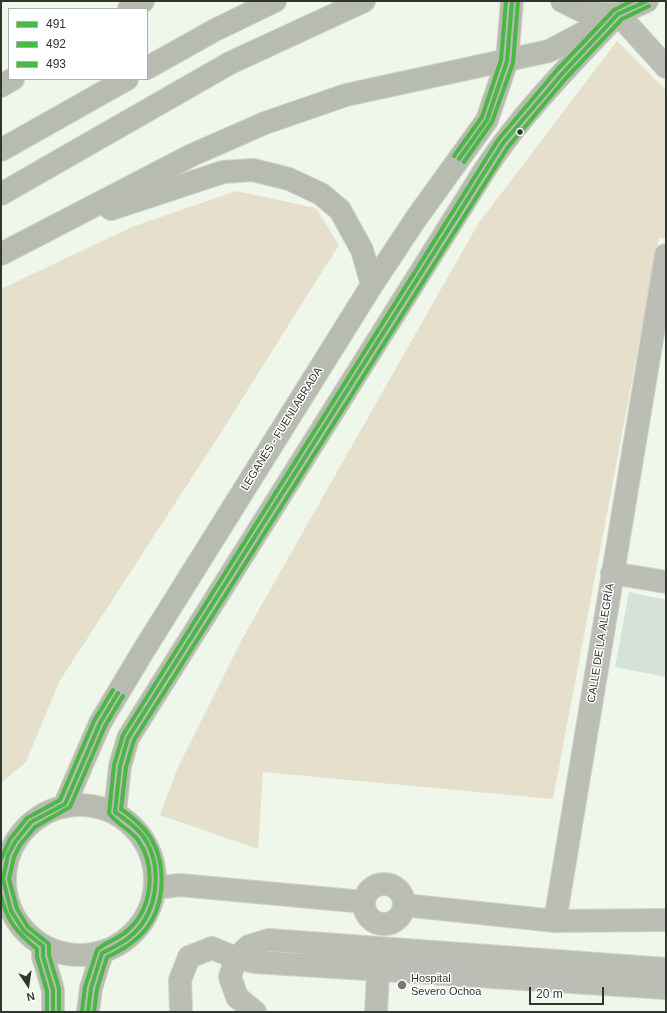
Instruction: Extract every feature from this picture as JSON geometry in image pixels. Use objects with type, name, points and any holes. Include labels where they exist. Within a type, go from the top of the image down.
[{"type":"highway","points":[[131,8],[144,1]]},
{"type":"highway","points":[[148,67],[215,30],[275,1]]},
{"type":"highway","points":[[1,194],[230,63],[364,1]]},
{"type":"highway","name":"LEGANÉS - FUENLABRADA","points":[[65,804],[100,723],[372,285],[415,220],[487,120],[507,61],[512,1]]},
{"type":"highway","points":[[562,1],[586,13],[618,14]]},
{"type":"highway","points":[[1,254],[192,155],[265,122],[346,95],[549,51],[618,14],[647,2]]},
{"type":"highway","points":[[115,812],[120,766],[128,738],[486,168],[515,128],[562,74],[618,14]]},
{"type":"highway","points":[[1,86],[11,80]]},
{"type":"highway","points":[[1,150],[125,80]]},
{"type":"highway","points":[[49,229],[223,172],[253,170],[289,179],[321,194],[340,210],[362,250],[372,285]]},
{"type":"highway","points":[[65,804],[89,805],[115,812],[127,820],[144,839],[154,863],[156,888],[149,913],[134,934],[102,953],[82,955],[65,954],[43,946],[24,931],[11,911],[2,879],[8,855],[19,837],[31,822],[65,804]]},
{"type":"highway","points":[[43,946],[43,956],[53,990],[53,1012]]},
{"type":"highway","points":[[88,1012],[91,988],[102,953]]},
{"type":"street","points":[[618,14],[666,67]]},
{"type":"street","name":"CALLE DE LA ALEGRÍA","points":[[555,921],[666,255]]},
{"type":"street","points":[[612,573],[666,582]]},
{"type":"street","points":[[384,884],[391,885],[401,893],[404,905],[399,918],[394,922],[380,924],[368,918],[364,912],[364,902],[367,892],[372,888],[384,884]]},
{"type":"street","points":[[156,888],[180,885],[364,902]]},
{"type":"street","points":[[404,905],[555,921],[666,920]]},
{"type":"street","points":[[376,1012],[380,924]]},
{"type":"street","points":[[255,1012],[238,997],[230,977],[236,958],[249,946],[268,940],[666,969]]},
{"type":"street","points":[[181,1012],[180,980],[189,957],[212,948],[236,958],[255,962],[666,988]]},
{"type":"shaded area","points":[[617,41],[666,90],[666,238],[659,238],[553,799],[263,772],[258,849],[160,815],[178,767],[241,641],[478,224]]},
{"type":"shaded area","points":[[236,191],[316,208],[339,245],[211,448],[59,682],[26,762],[1,783],[1,289],[132,227]]},
{"type":"building","points":[[629,592],[666,600],[666,677],[615,667]]},
{"type":"transit line","name":"493","points":[[454,156],[482,117],[501,60],[506,1]]},
{"type":"transit line","name":"491","points":[[459,159],[487,120],[507,61],[512,1]]},
{"type":"transit line","name":"492","points":[[464,162],[492,122],[513,63],[518,1]]},
{"type":"transit line","name":"493","points":[[82,1011],[85,987],[97,950],[124,933],[136,921],[147,899],[149,887],[150,875],[148,862],[144,851],[135,836],[115,820],[109,813],[114,765],[123,735],[498,140],[557,70],[614,10],[632,1]]},
{"type":"transit line","name":"491","points":[[88,1012],[91,988],[102,953],[124,941],[138,929],[148,914],[155,892],[155,869],[149,846],[137,829],[115,812],[120,766],[128,738],[503,143],[562,74],[618,14],[647,1]]},
{"type":"transit line","name":"492","points":[[94,1012],[97,989],[107,957],[118,952],[138,938],[146,929],[153,919],[162,882],[159,857],[148,834],[132,817],[121,809],[126,767],[134,740],[508,147],[566,78],[622,19],[649,6]]},
{"type":"transit line","name":"493","points":[[1,859],[10,839],[27,818],[60,800],[94,721],[113,690]]},
{"type":"transit line","name":"491","points":[[53,1012],[53,990],[43,956],[43,946],[24,931],[11,911],[3,879],[8,855],[15,842],[31,822],[65,804],[100,723],[118,693]]},
{"type":"transit line","name":"492","points":[[59,1012],[59,989],[49,955],[49,944],[28,927],[17,909],[9,879],[14,857],[20,845],[35,827],[70,807],[105,726],[123,696]]},
{"type":"transit line","name":"493","points":[[1,896],[6,913],[18,932],[37,949],[37,957],[47,991],[47,1012]]},
{"type":"place","name":"Hospital Severo Ochoa","points":[[402,985]]}]
